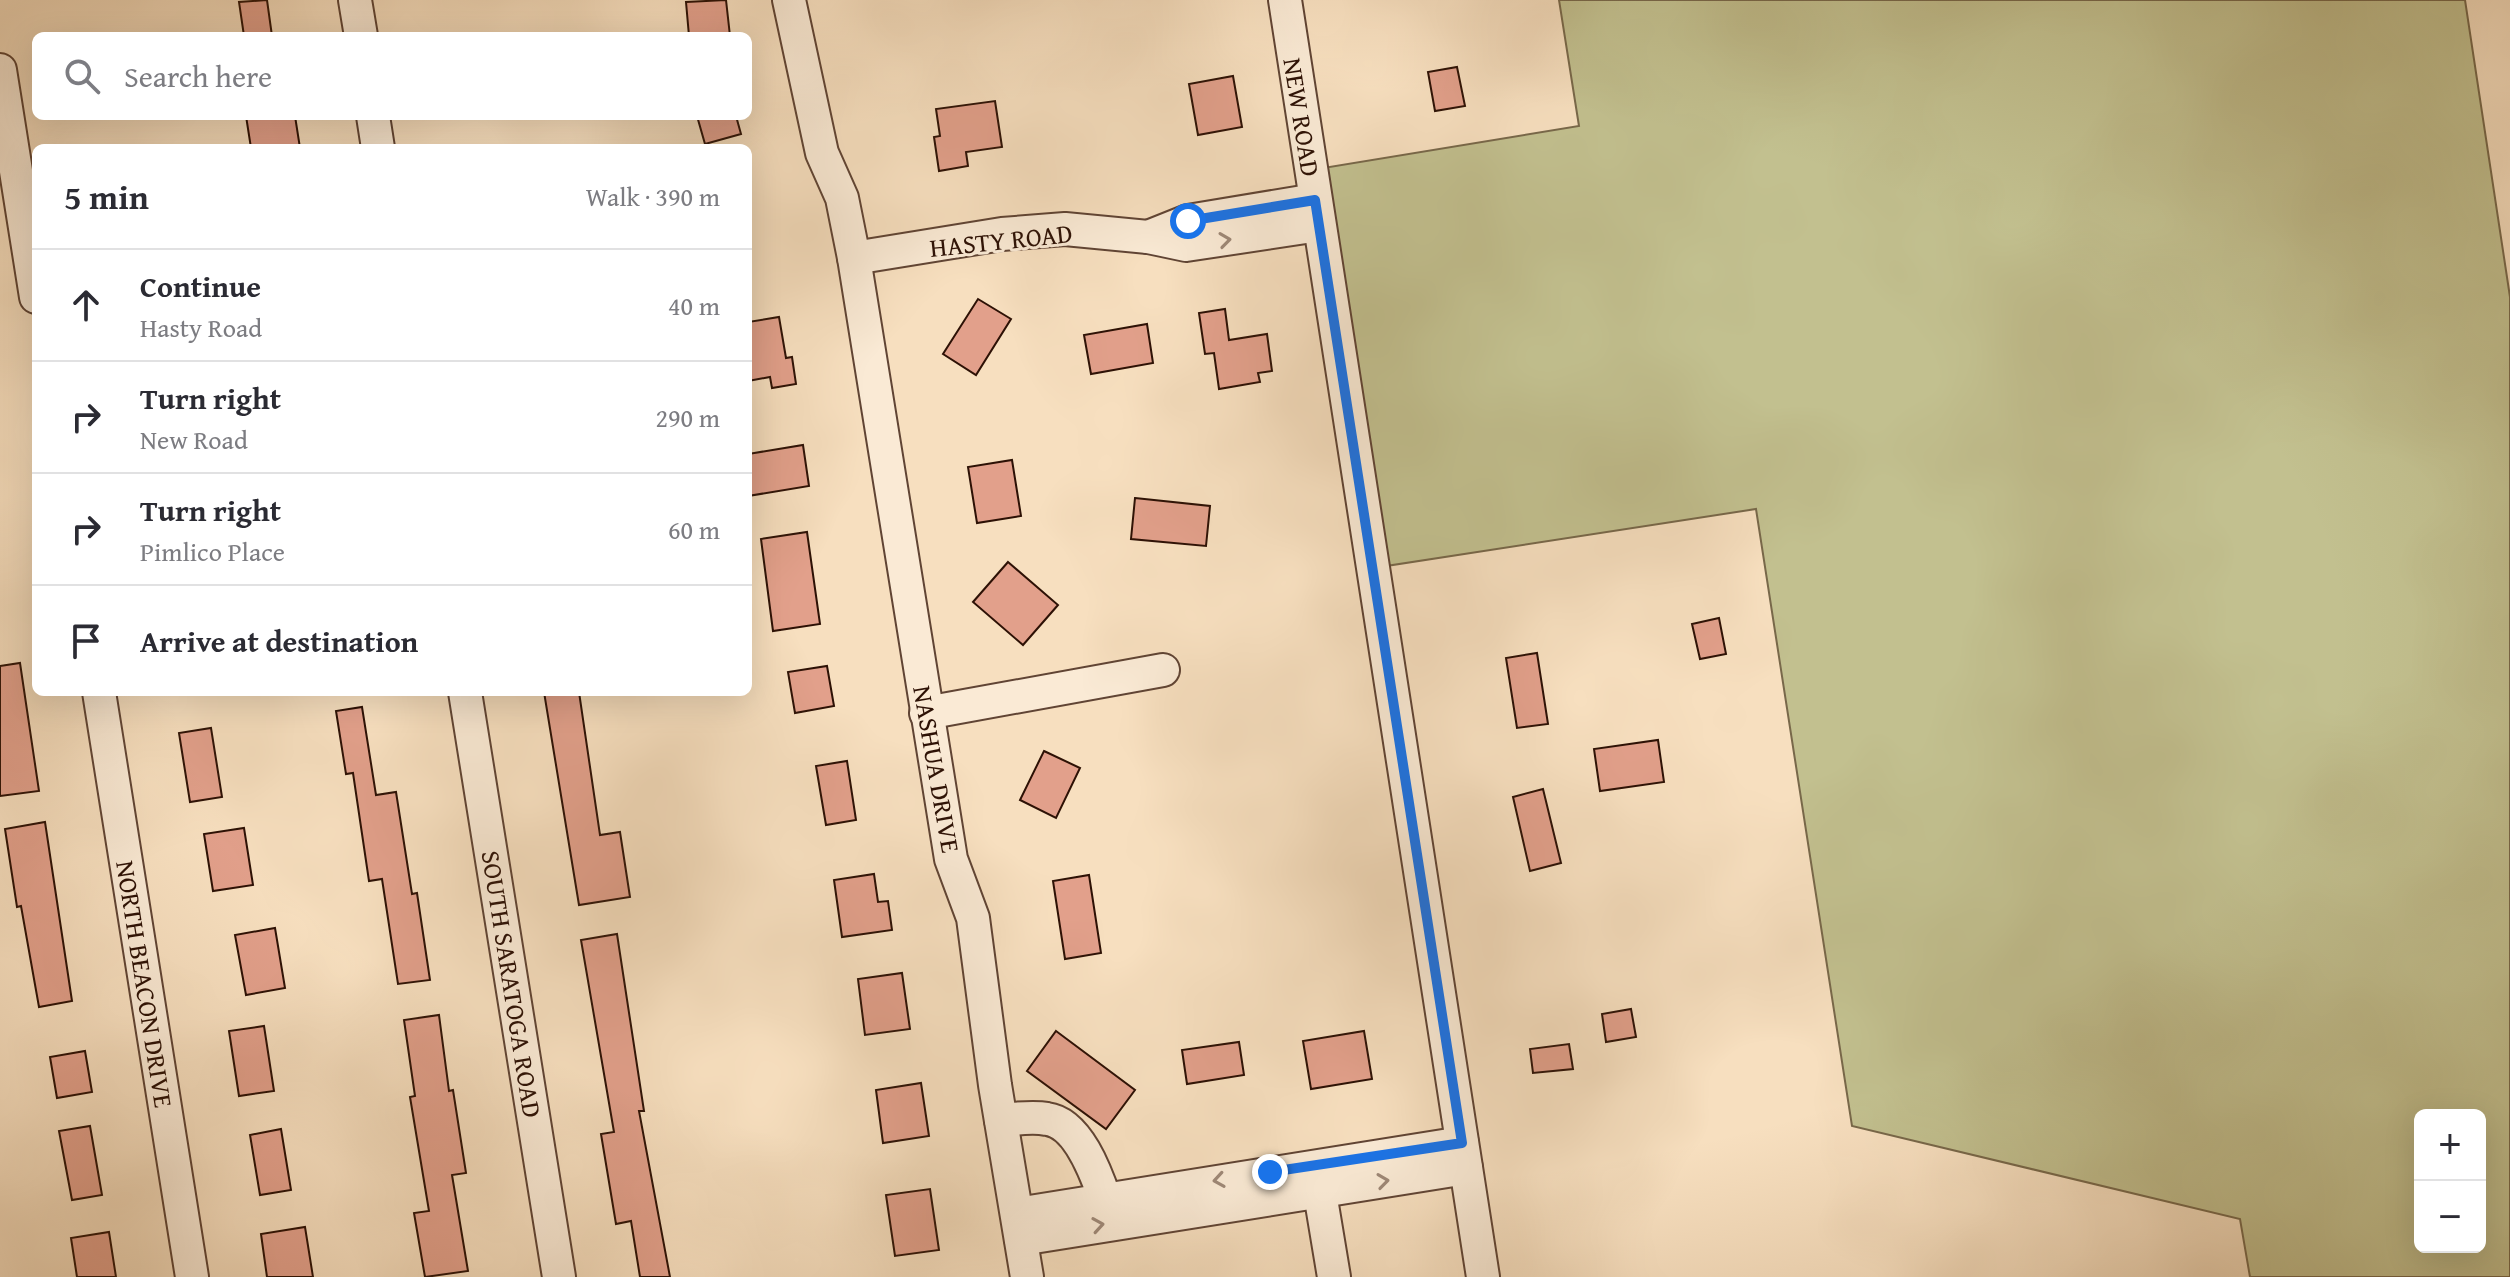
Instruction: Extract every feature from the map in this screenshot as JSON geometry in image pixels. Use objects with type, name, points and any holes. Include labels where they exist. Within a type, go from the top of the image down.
[{"type":"street","points":[[355,0],[360,32]]},
{"type":"street","name":"NASHUA DRIVE","points":[[789,0],[822,153],[842,198],[854,258],[951,859],[973,918],[1027,1277]]},
{"type":"street","name":"NEW ROAD","points":[[1285,0],[1483,1277]]},
{"type":"street","points":[[0,70],[32,272]]},
{"type":"street","points":[[374,120],[377,144]]},
{"type":"street","name":"HASTY ROAD","points":[[854,258],[1002,234],[1065,229],[1148,237],[1188,221],[1317,212]]},
{"type":"street","points":[[926,713],[1163,670]]},
{"type":"street","name":"NORTH BEACON DRIVE","points":[[100,696],[192,1277]]},
{"type":"street","name":"SOUTH SARATOGA ROAD","points":[[466,696],[559,1277]]},
{"type":"street","points":[[1001,1120],[1048,1119],[1070,1132],[1090,1161],[1105,1199]]},
{"type":"street","points":[[1019,1227],[1464,1156]]},
{"type":"street","points":[[1318,1178],[1334,1277]]},
{"type":"street","points":[[1019,1227],[1105,1199],[1168,1201]]},
{"type":"shaded area","points":[[1559,0],[2465,0],[2510,297],[2510,1277],[2250,1277],[2240,1219],[1852,1126],[1756,509],[1373,568],[1311,170],[1579,126]]},
{"type":"building","points":[[267,0],[271,32],[243,32],[239,2]]},
{"type":"building","points":[[726,0],[730,32],[689,32],[686,2]]},
{"type":"building","points":[[1457,67],[1465,106],[1435,111],[1428,72]]},
{"type":"building","points":[[1233,76],[1242,127],[1198,135],[1189,84]]},
{"type":"building","points":[[995,101],[1002,147],[966,152],[968,166],[939,171],[934,137],[940,136],[936,109]]},
{"type":"building","points":[[247,120],[296,120],[299,144],[250,144]]},
{"type":"building","points":[[698,120],[737,120],[741,134],[705,144]]},
{"type":"building","points":[[978,299],[1011,319],[976,375],[943,354]]},
{"type":"building","points":[[1225,309],[1229,340],[1267,334],[1272,371],[1258,373],[1260,382],[1219,389],[1214,353],[1205,354],[1199,313]]},
{"type":"building","points":[[779,317],[786,358],[792,357],[796,384],[772,388],[770,377],[752,380],[752,321]]},
{"type":"building","points":[[1147,324],[1153,363],[1091,374],[1084,335]]},
{"type":"building","points":[[803,445],[809,486],[752,495],[752,453]]},
{"type":"building","points":[[1012,460],[1021,516],[977,523],[968,467]]},
{"type":"building","points":[[1135,498],[1210,506],[1206,546],[1131,539]]},
{"type":"building","points":[[807,532],[820,624],[773,631],[761,539]]},
{"type":"building","points":[[1008,562],[1058,605],[1023,645],[973,602]]},
{"type":"building","points":[[1719,618],[1726,654],[1700,659],[1692,624]]},
{"type":"building","points":[[1537,653],[1548,724],[1517,728],[1506,658]]},
{"type":"building","points":[[20,663],[39,791],[0,796],[0,666]]},
{"type":"building","points":[[827,666],[834,706],[795,713],[788,672]]},
{"type":"building","points":[[545,696],[580,696],[600,835],[620,832],[630,897],[579,905]]},
{"type":"building","points":[[362,707],[376,795],[396,792],[412,894],[417,893],[430,980],[398,984],[382,879],[369,881],[353,773],[346,774],[336,711]]},
{"type":"building","points":[[211,728],[222,797],[190,802],[179,733]]},
{"type":"building","points":[[1658,740],[1664,782],[1600,791],[1594,749]]},
{"type":"building","points":[[1044,751],[1080,768],[1056,818],[1020,800]]},
{"type":"building","points":[[847,761],[856,820],[826,825],[816,766]]},
{"type":"building","points":[[1543,789],[1561,863],[1530,871],[1513,797]]},
{"type":"building","points":[[45,822],[72,1001],[39,1007],[21,906],[17,907],[5,829]]},
{"type":"building","points":[[244,828],[253,885],[213,891],[204,834]]},
{"type":"building","points":[[874,874],[878,902],[888,901],[892,930],[842,937],[834,880]]},
{"type":"building","points":[[1089,875],[1101,953],[1065,959],[1053,881]]},
{"type":"building","points":[[275,928],[285,988],[246,995],[235,935]]},
{"type":"building","points":[[617,934],[644,1111],[639,1111],[670,1277],[640,1277],[631,1221],[616,1224],[601,1134],[614,1132],[581,940]]},
{"type":"building","points":[[902,973],[910,1029],[865,1035],[858,979]]},
{"type":"building","points":[[1631,1009],[1636,1037],[1606,1042],[1602,1014]]},
{"type":"building","points":[[439,1015],[449,1091],[453,1090],[466,1173],[452,1175],[468,1271],[425,1277],[414,1213],[429,1211],[410,1097],[415,1096],[404,1020]]},
{"type":"building","points":[[264,1026],[274,1091],[239,1096],[229,1031]]},
{"type":"building","points":[[1056,1031],[1135,1090],[1106,1129],[1027,1071]]},
{"type":"building","points":[[1364,1031],[1372,1079],[1311,1089],[1303,1041]]},
{"type":"building","points":[[1239,1042],[1244,1075],[1187,1084],[1182,1050]]},
{"type":"building","points":[[1569,1044],[1573,1069],[1533,1073],[1530,1049]]},
{"type":"building","points":[[85,1051],[92,1092],[57,1098],[50,1057]]},
{"type":"building","points":[[921,1083],[929,1136],[883,1143],[876,1090]]},
{"type":"building","points":[[90,1126],[102,1195],[72,1200],[59,1131]]},
{"type":"building","points":[[281,1129],[291,1190],[260,1195],[250,1135]]},
{"type":"building","points":[[930,1189],[939,1250],[895,1256],[886,1195]]},
{"type":"building","points":[[305,1227],[313,1277],[267,1277],[261,1234]]},
{"type":"building","points":[[109,1232],[116,1277],[77,1277],[71,1238]]},
{"type":"route","points":[[1188,221],[1315,200],[1462,1143],[1270,1172]]}]
